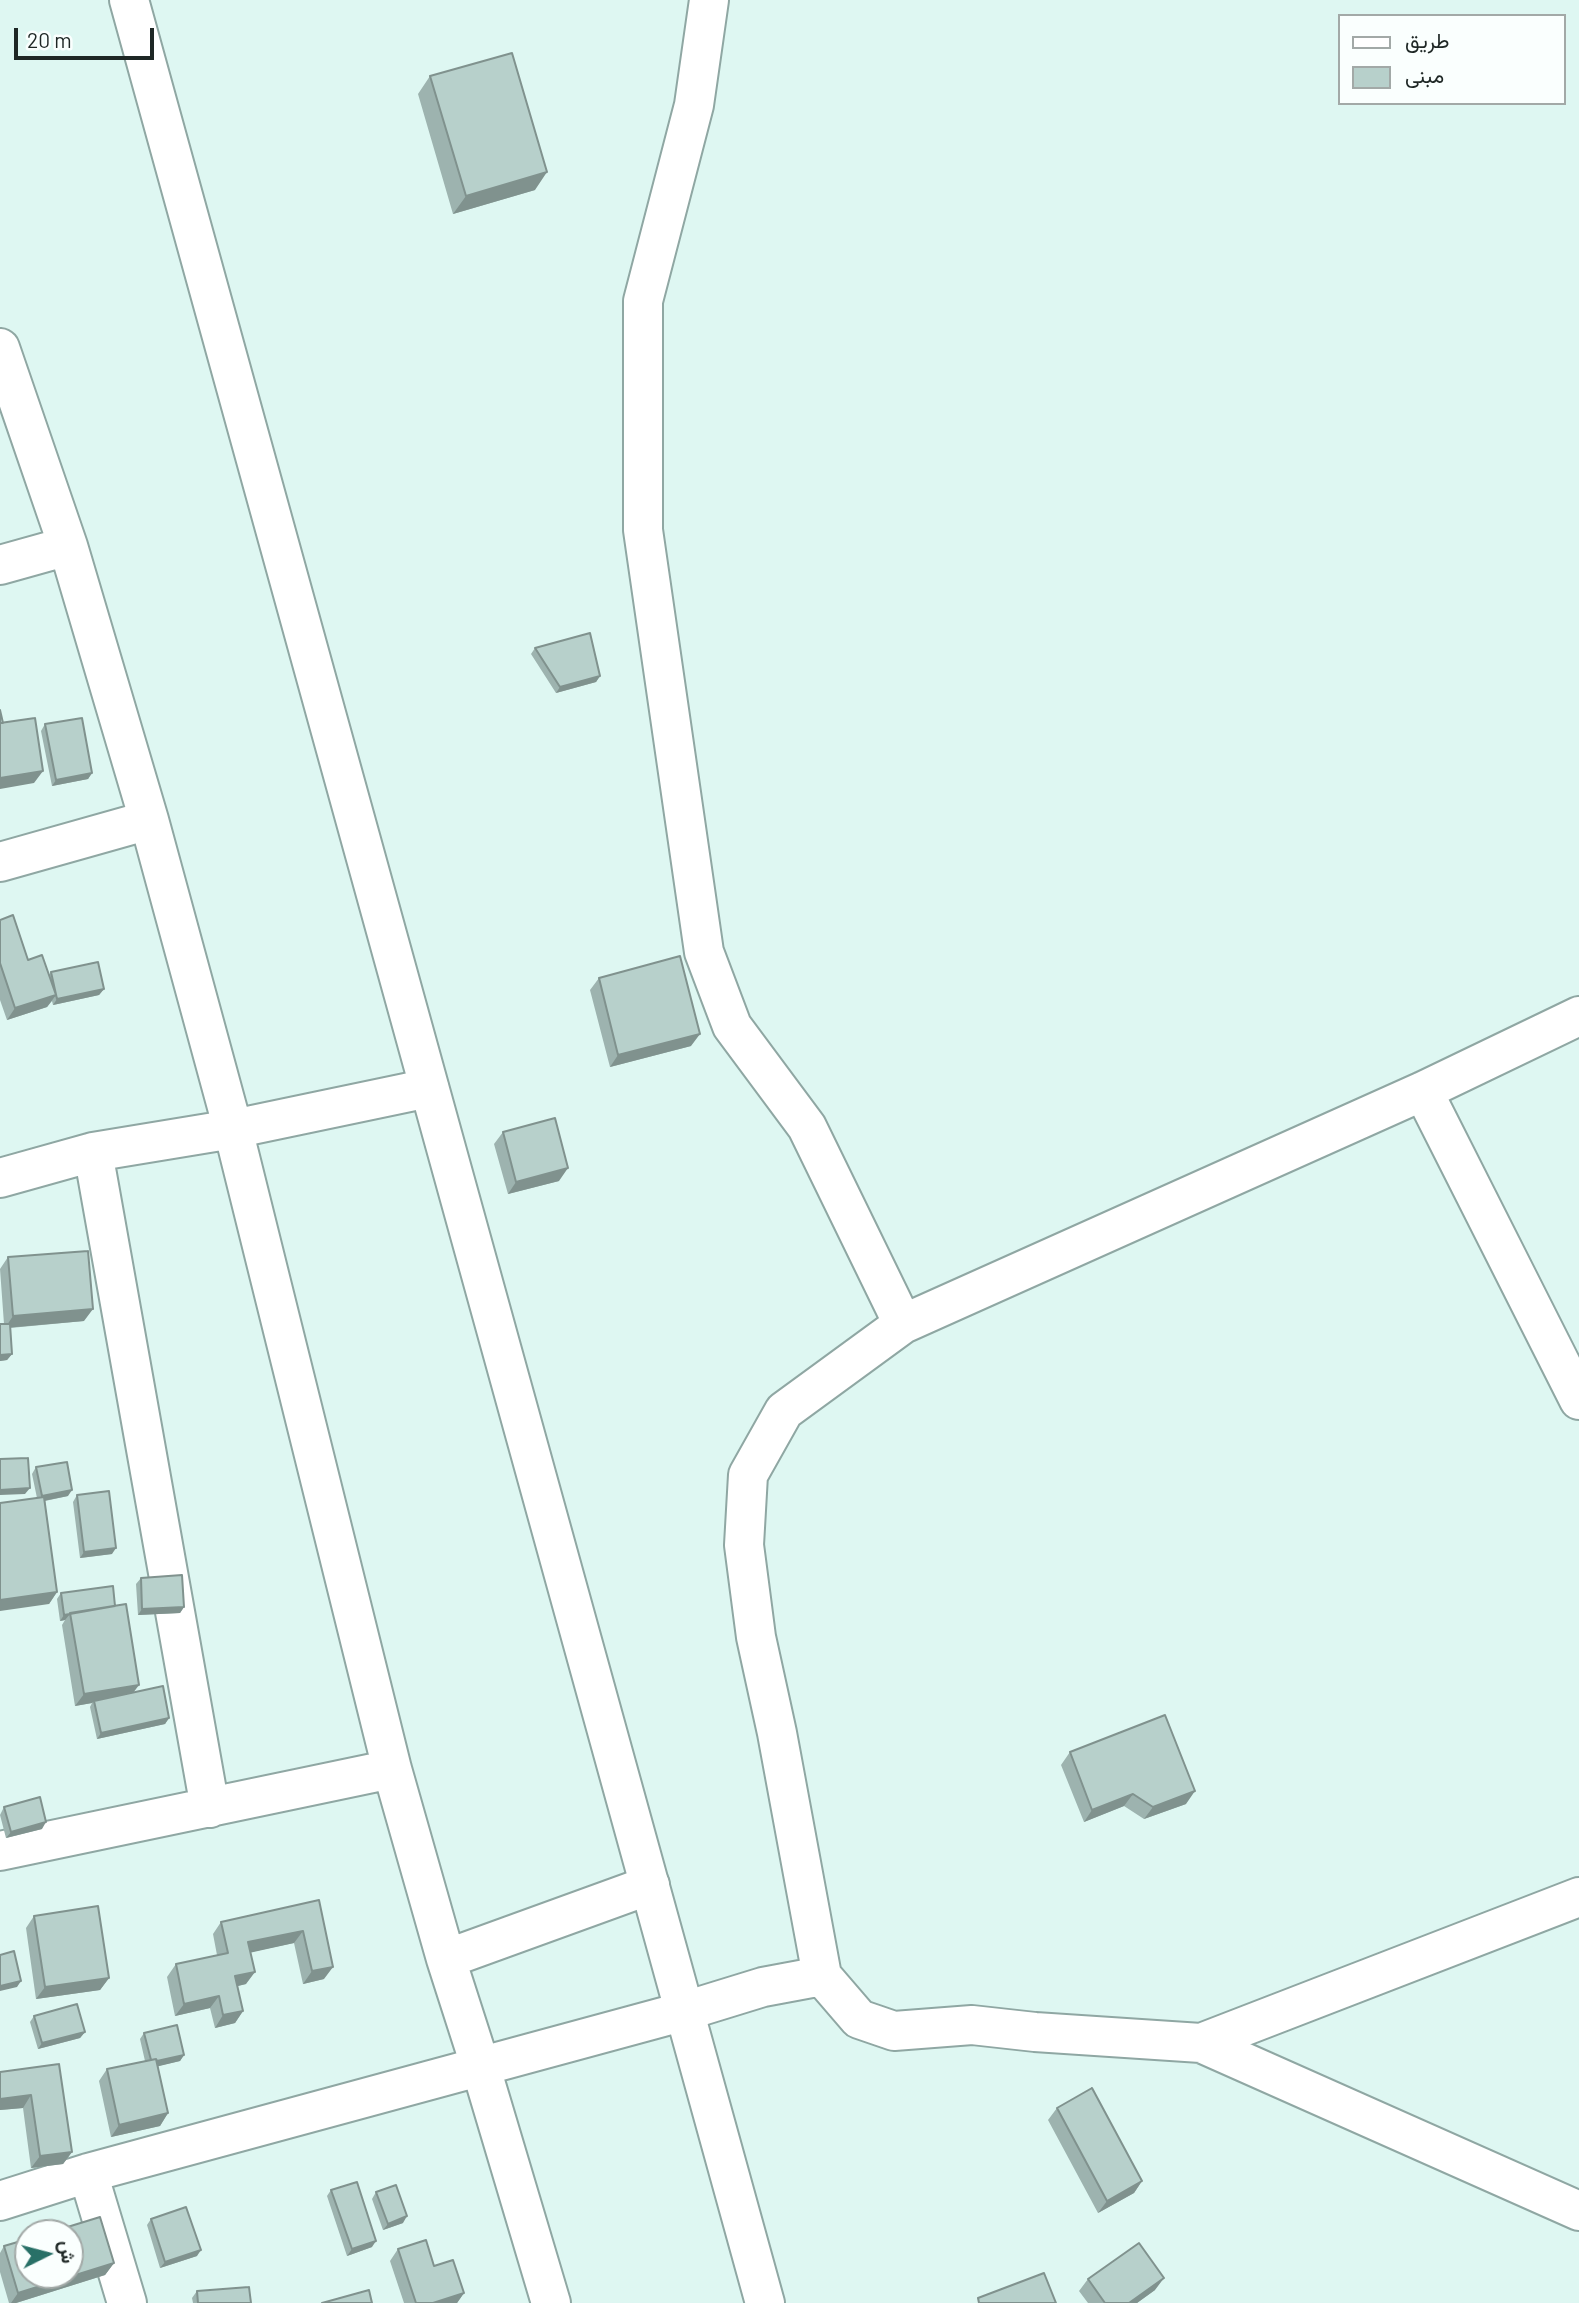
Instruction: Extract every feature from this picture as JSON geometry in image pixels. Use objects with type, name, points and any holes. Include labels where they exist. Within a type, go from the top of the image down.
[{"type":"street","points":[[129,0],[765,2303]]},
{"type":"street","points":[[709,0],[694,104],[643,301],[643,530],[704,952],[732,1026],[807,1127],[903,1324]]},
{"type":"street","points":[[0,348],[68,546],[149,820],[233,1129],[392,1769],[446,1959],[551,2303]]},
{"type":"street","points":[[0,565],[68,546]]},
{"type":"street","points":[[0,862],[149,820]]},
{"type":"street","points":[[1579,1016],[1423,1091],[903,1324],[784,1411],[748,1475],[744,1545],[756,1637],[777,1733],[822,1976],[859,2019],[894,2031],[972,2025],[1201,2043],[1579,2211]]},
{"type":"street","points":[[0,1178],[93,1152],[233,1129],[429,1088]]},
{"type":"street","points":[[1423,1091],[1579,1400]]},
{"type":"street","points":[[93,1152],[210,1808]]},
{"type":"street","points":[[0,1851],[392,1769]]},
{"type":"street","points":[[446,1959],[650,1885]]},
{"type":"street","points":[[1201,2043],[1579,1897]]},
{"type":"street","points":[[0,2201],[88,2173],[481,2068],[764,1987],[822,1976]]},
{"type":"street","points":[[88,2173],[127,2303]]},
{"type":"building","points":[[512,53],[547,172],[466,196],[430,76]]},
{"type":"building","points":[[590,633],[600,676],[560,687],[535,648]]},
{"type":"building","points":[[35,718],[43,771],[0,778],[0,723]]},
{"type":"building","points":[[82,718],[92,773],[56,780],[45,724]]},
{"type":"building","points":[[13,915],[28,960],[42,955],[56,995],[15,1008],[0,963],[0,920]]},
{"type":"building","points":[[680,956],[700,1034],[618,1055],[599,978]]},
{"type":"building","points":[[98,962],[104,989],[57,999],[51,972]]},
{"type":"building","points":[[555,1118],[568,1168],[516,1182],[503,1132]]},
{"type":"building","points":[[88,1251],[93,1309],[13,1316],[8,1257]]},
{"type":"building","points":[[0,1324],[10,1324],[12,1354],[0,1355]]},
{"type":"building","points":[[28,1458],[30,1488],[0,1490],[0,1459]]},
{"type":"building","points":[[67,1462],[72,1490],[42,1496],[36,1467]]},
{"type":"building","points":[[109,1491],[116,1548],[84,1552],[77,1495]]},
{"type":"building","points":[[44,1497],[57,1592],[0,1600],[0,1503]]},
{"type":"building","points":[[182,1575],[184,1607],[142,1609],[141,1578]]},
{"type":"building","points":[[113,1586],[115,1606],[64,1615],[61,1593]]},
{"type":"building","points":[[126,1604],[139,1685],[84,1694],[70,1613]]},
{"type":"building","points":[[163,1686],[169,1718],[101,1733],[94,1701]]},
{"type":"building","points":[[1165,1715],[1195,1791],[1153,1807],[1133,1794],[1092,1810],[1070,1752]]},
{"type":"building","points":[[40,1797],[46,1822],[11,1832],[4,1807]]},
{"type":"building","points":[[319,1900],[333,1967],[312,1971],[303,1931],[248,1942],[255,1972],[235,1976],[243,2011],[223,2015],[219,1996],[184,2004],[176,1964],[228,1953],[221,1922]]},
{"type":"building","points":[[98,1906],[109,1978],[45,1987],[34,1916]]},
{"type":"building","points":[[14,1951],[21,1981],[0,1986],[0,1955]]},
{"type":"building","points":[[77,2004],[85,2032],[42,2043],[34,2016]]},
{"type":"building","points":[[177,2025],[184,2055],[151,2060],[144,2033]]},
{"type":"building","points":[[156,2059],[168,2113],[119,2125],[107,2069]]},
{"type":"building","points":[[59,2064],[72,2152],[40,2156],[31,2095],[0,2099],[0,2072]]},
{"type":"building","points":[[1092,2088],[1142,2181],[1107,2201],[1057,2108]]},
{"type":"building","points":[[357,2182],[376,2241],[352,2249],[331,2190]]},
{"type":"building","points":[[396,2185],[407,2216],[388,2224],[376,2192]]},
{"type":"building","points":[[186,2207],[201,2250],[165,2262],[151,2219]]},
{"type":"building","points":[[100,2217],[114,2263],[84,2272],[84,2222]]},
{"type":"building","points":[[426,2240],[434,2266],[453,2260],[464,2293],[433,2303],[416,2303],[398,2249]]},
{"type":"building","points":[[14,2243],[14,2280],[4,2246]]},
{"type":"building","points":[[1139,2243],[1164,2278],[1129,2303],[1105,2303],[1088,2279]]},
{"type":"building","points":[[1044,2273],[1056,2303],[979,2303],[978,2298]]},
{"type":"building","points":[[249,2287],[251,2303],[198,2303],[197,2291]]},
{"type":"building","points":[[369,2290],[372,2303],[322,2303]]}]
